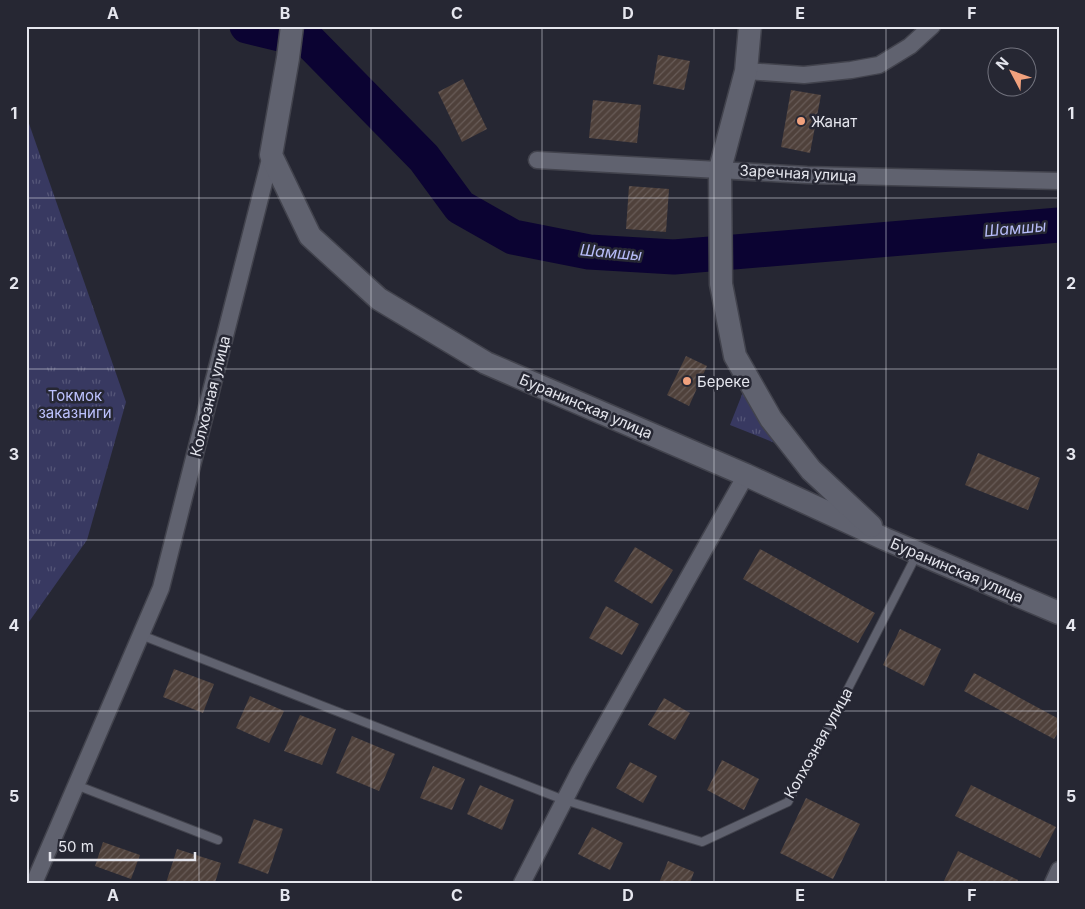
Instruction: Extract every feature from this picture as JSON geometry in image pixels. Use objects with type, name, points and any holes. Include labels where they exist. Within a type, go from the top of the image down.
[{"type":"main road","points":[[271,155],[292,26]]},
{"type":"main road","points":[[750,26],[746,71],[720,169],[721,284],[735,356],[771,419],[811,470],[884,539]]},
{"type":"main road","name":"Буранинская улица","points":[[271,155],[310,236],[379,299],[486,363],[746,476],[884,539],[1059,613]]},
{"type":"street","points":[[746,71],[804,75],[879,65],[910,46],[932,26]]},
{"type":"street","name":"Колхозная улица","points":[[34,883],[161,588],[271,155]]},
{"type":"street","name":"Заречная улица","points":[[537,160],[807,175],[1059,181]]},
{"type":"street","points":[[522,883],[564,800],[746,476]]},
{"type":"street","points":[[1053,883],[1059,870]]},
{"type":"lane","name":"Колхозная улица","points":[[141,635],[564,800],[702,842],[788,802],[917,553]]},
{"type":"lane","points":[[76,785],[218,840]]},
{"type":"green space","name":"Токмок заказниги","points":[[26,115],[126,402],[87,540],[26,626]]},
{"type":"green space","points":[[743,392],[775,443],[730,425]]},
{"type":"building","points":[[658,55],[690,61],[684,90],[653,84]]},
{"type":"building","points":[[463,79],[487,129],[462,142],[438,92]]},
{"type":"building","name":"Жанат","points":[[791,90],[821,95],[810,153],[781,147]]},
{"type":"building","points":[[593,100],[641,105],[637,143],[589,138]]},
{"type":"building","points":[[629,186],[669,189],[666,232],[626,229]]},
{"type":"building","name":"Береке","points":[[686,356],[707,366],[689,406],[667,395]]},
{"type":"building","points":[[978,453],[1040,478],[1028,510],[965,485]]},
{"type":"building","points":[[635,547],[673,570],[652,604],[614,581]]},
{"type":"building","points":[[760,549],[875,613],[858,643],[743,579]]},
{"type":"building","points":[[606,606],[639,624],[622,655],[589,638]]},
{"type":"building","points":[[900,629],[941,649],[924,686],[883,665]]},
{"type":"building","points":[[174,669],[214,684],[203,713],[163,697]]},
{"type":"building","points":[[974,673],[1059,719],[1059,731],[1054,739],[964,691]]},
{"type":"building","points":[[250,696],[284,711],[269,743],[236,728]]},
{"type":"building","points":[[664,698],[690,713],[675,740],[648,725]]},
{"type":"building","points":[[300,715],[336,729],[322,765],[284,751]]},
{"type":"building","points":[[352,736],[395,754],[379,791],[336,773]]},
{"type":"building","points":[[722,760],[759,779],[744,810],[707,790]]},
{"type":"building","points":[[630,762],[657,776],[643,803],[616,788]]},
{"type":"building","points":[[433,766],[465,779],[452,810],[420,798]]},
{"type":"building","points":[[480,785],[514,800],[502,830],[467,814]]},
{"type":"building","points":[[971,785],[1056,827],[1040,858],[955,816]]},
{"type":"building","points":[[806,798],[860,824],[833,879],[780,853]]},
{"type":"building","points":[[254,819],[283,829],[268,874],[238,863]]},
{"type":"building","points":[[592,827],[623,843],[610,870],[578,854]]},
{"type":"building","points":[[103,842],[140,855],[131,879],[95,866]]},
{"type":"building","points":[[177,849],[221,863],[215,883],[166,883]]},
{"type":"building","points":[[958,851],[1018,880],[1017,883],[943,883]]},
{"type":"building","points":[[668,861],[694,872],[690,883],[659,883]]},
{"type":"waterway","name":"Шамшы","points":[[247,26],[309,41],[424,158],[460,207],[513,237],[589,252],[674,257],[1059,225]]},
{"type":"place","name":"Жанат","points":[[801,121]]},
{"type":"place","name":"Береке","points":[[687,381]]}]
